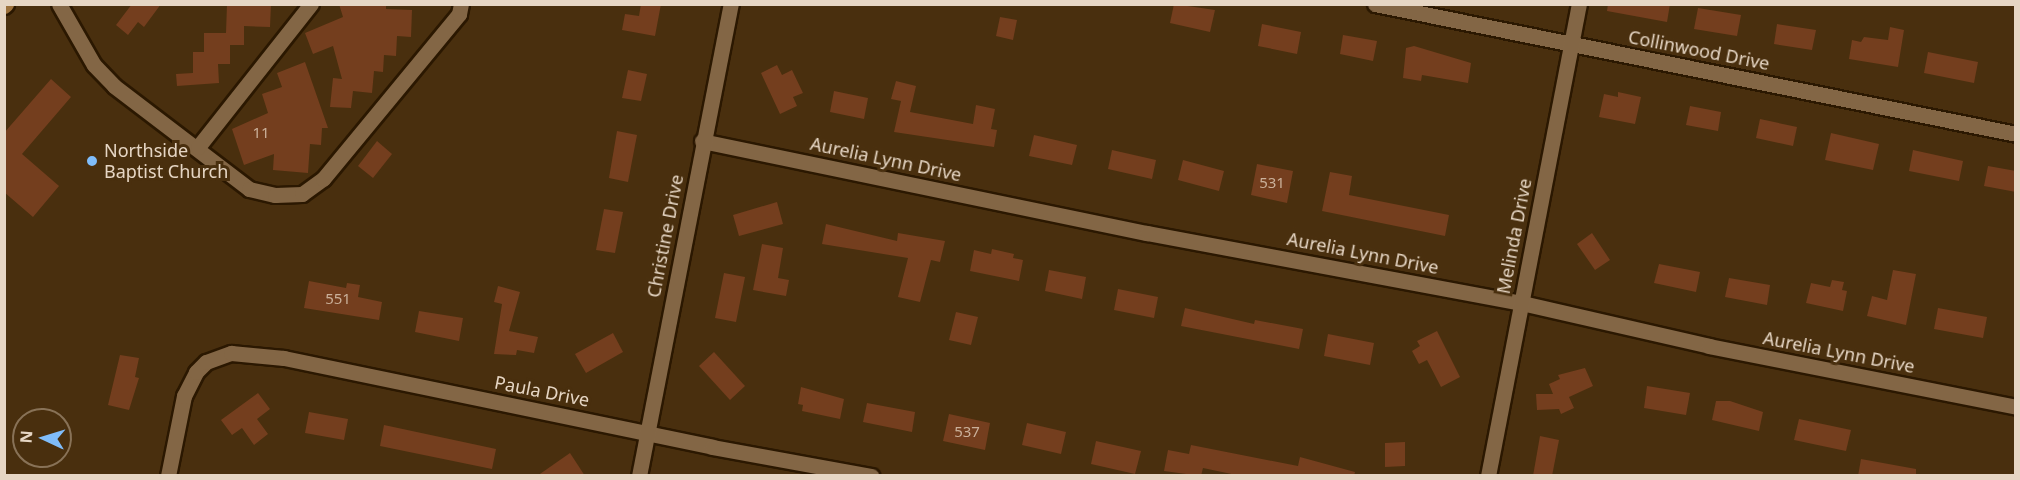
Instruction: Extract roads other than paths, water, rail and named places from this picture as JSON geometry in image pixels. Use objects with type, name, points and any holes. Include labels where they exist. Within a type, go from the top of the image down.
[{"type":"street","points":[[58,4],[94,65],[114,86],[198,147],[249,189],[275,195],[311,190],[355,143],[459,14],[461,4]]},
{"type":"street","points":[[198,147],[311,4]]},
{"type":"street","name":"Christine Drive","points":[[639,476],[702,141],[731,4]]},
{"type":"street","name":"Collinwood Drive","points":[[1375,4],[2016,134]]},
{"type":"street","name":"Melinda Drive","points":[[1488,476],[1579,4]]},
{"type":"street","name":"Aurelia Lynn Drive","points":[[702,141],[1147,233],[1522,303],[1703,345],[2016,407]]},
{"type":"street","name":"Paula Drive","points":[[168,476],[184,396],[206,362],[231,353],[284,358],[871,476]]},
{"type":"place","name":"Northside Baptist Church","points":[[92,161]]}]
